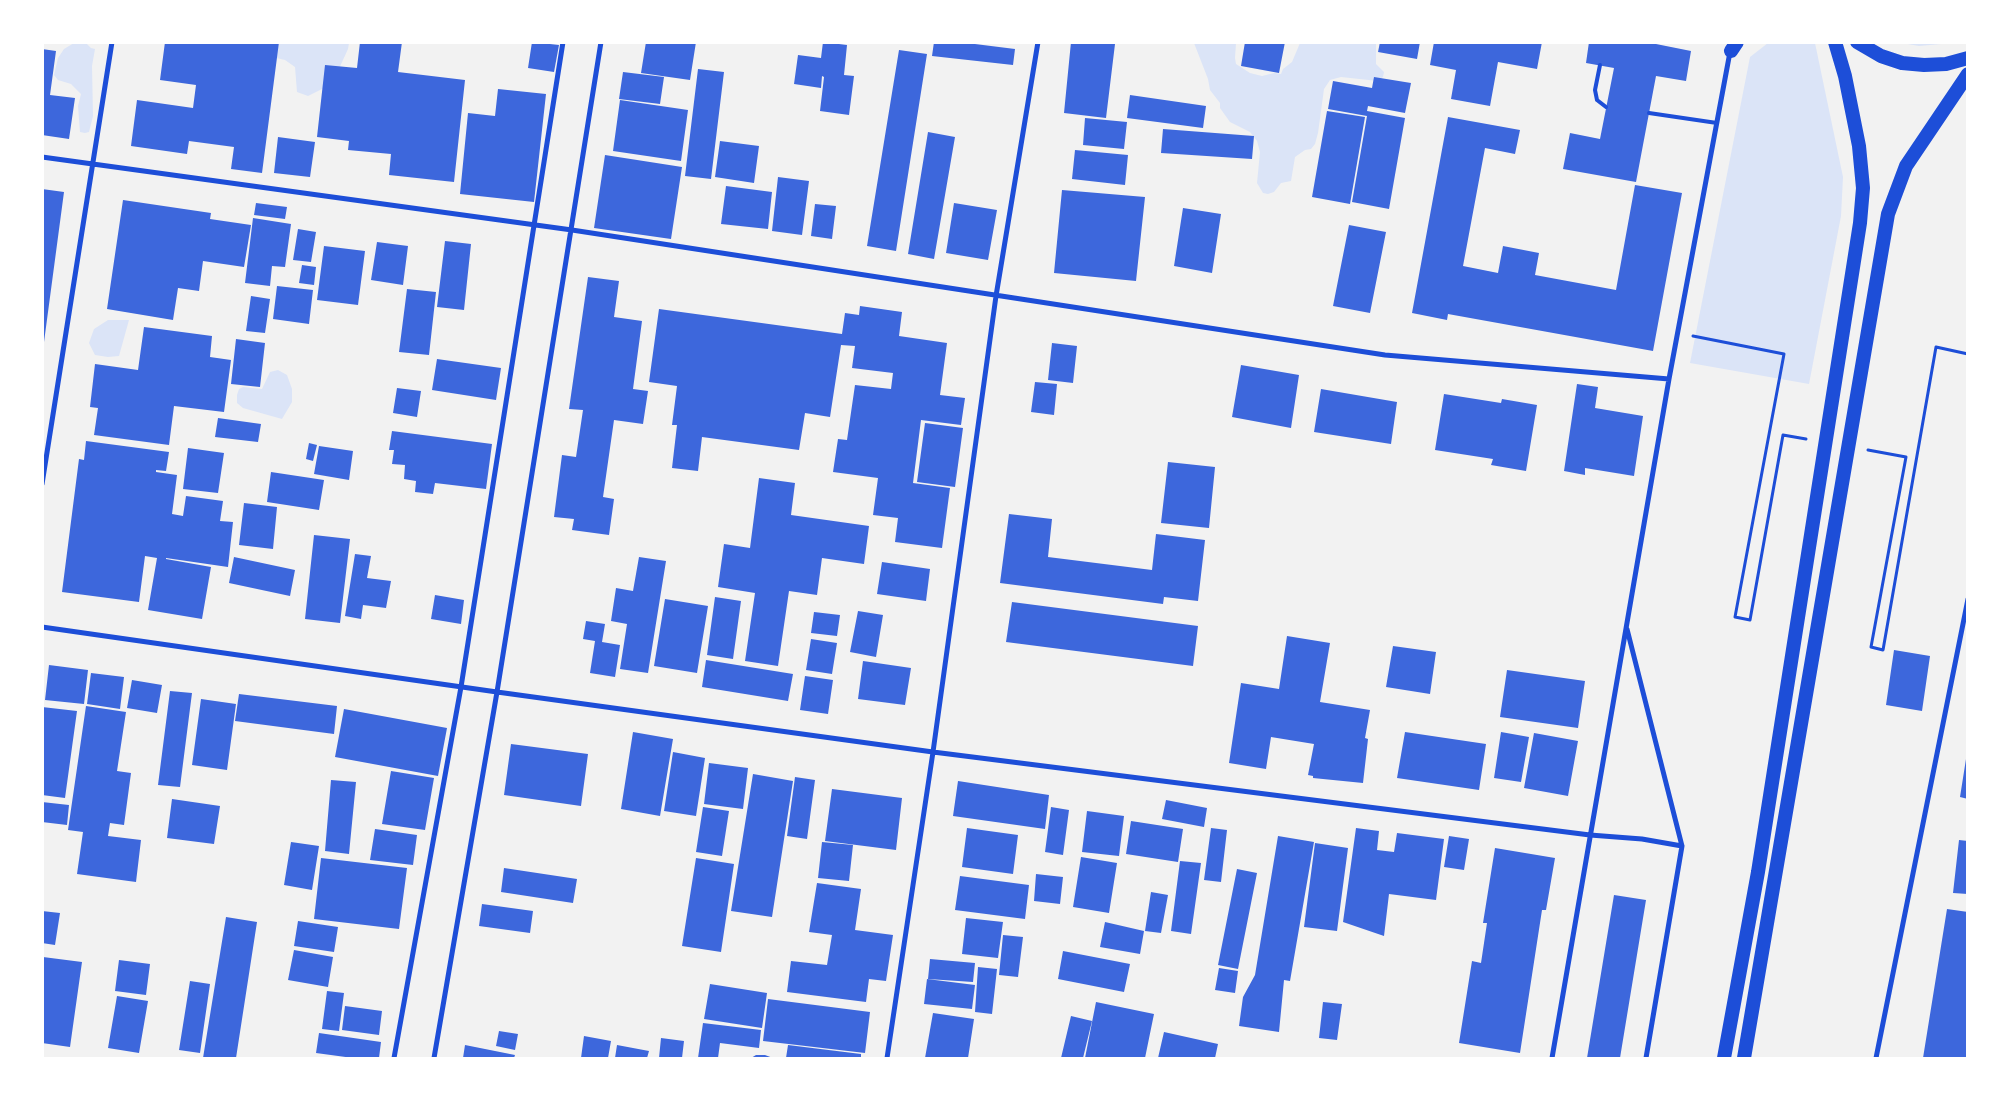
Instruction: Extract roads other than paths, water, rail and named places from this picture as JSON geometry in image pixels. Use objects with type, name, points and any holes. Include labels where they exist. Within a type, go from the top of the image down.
[{"type":"highway","points":[[1724,1058],[1758,872],[1860,223],[1863,188],[1859,146],[1845,76],[1835,42]]},
{"type":"highway","points":[[1857,42],[1881,56],[1902,63],[1946,64],[1968,58]]},
{"type":"highway","points":[[1744,1058],[1888,214],[1906,166],[1968,74]]},
{"type":"street","points":[[42,484],[112,42]]},
{"type":"street","points":[[394,1058],[460,687],[563,42]]},
{"type":"street","points":[[434,1058],[497,692],[601,42]]},
{"type":"street","points":[[887,1058],[933,752],[996,296],[1038,42]]},
{"type":"street","points":[[1552,1058],[1669,379],[1733,45]]},
{"type":"street","points":[[42,157],[572,230],[1386,355],[1669,379]]},
{"type":"street","points":[[1876,1058],[1965,627],[1968,599]]},
{"type":"street","points":[[42,627],[933,752],[1590,835],[1642,839],[1682,846]]},
{"type":"street","points":[[1626,627],[1682,846],[1646,1058]]},
{"type":"lane","points":[[1600,65],[1595,90],[1597,100],[1606,107]]},
{"type":"lane","points":[[1650,114],[1717,123]]}]
